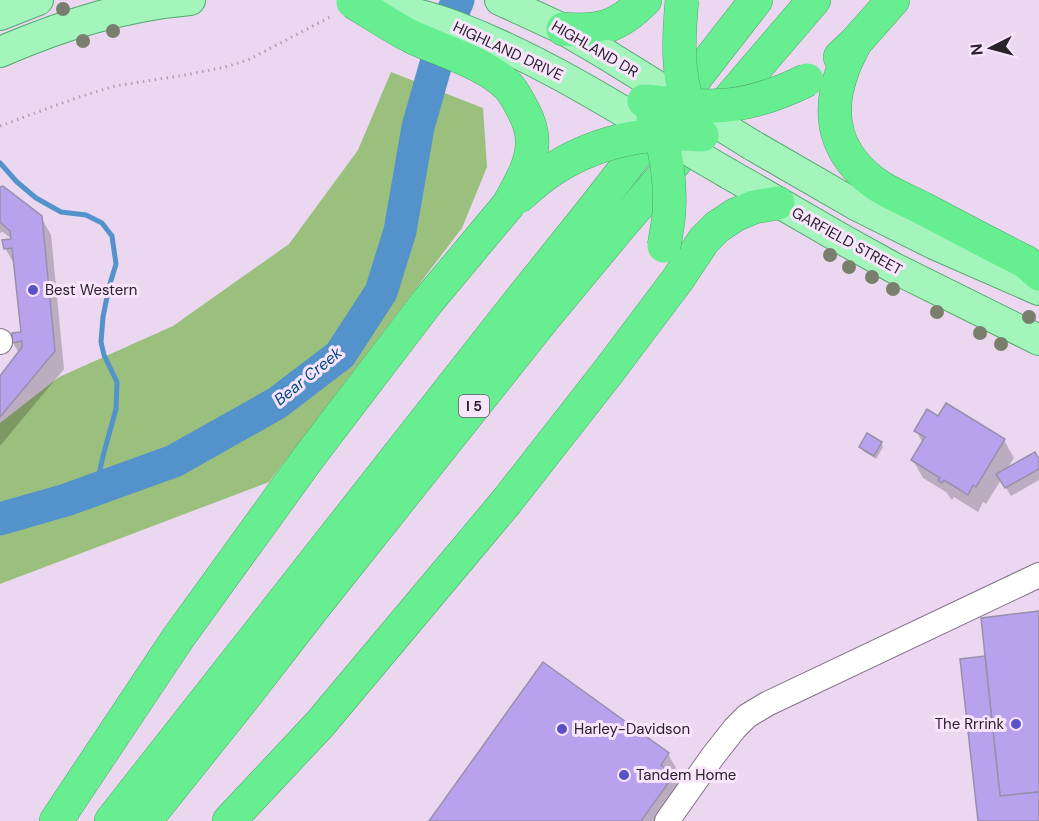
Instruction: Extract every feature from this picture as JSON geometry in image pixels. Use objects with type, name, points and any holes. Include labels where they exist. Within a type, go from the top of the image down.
[{"type":"highway","points":[[563,29],[596,30],[614,24],[645,0]]},
{"type":"highway","points":[[682,0],[679,29],[680,58],[687,105],[702,135],[729,174]]},
{"type":"highway","name":"I 5","points":[[111,821],[756,0]]},
{"type":"highway","name":"I 5","points":[[145,821],[544,318],[814,0]]},
{"type":"highway","points":[[590,92],[644,101],[687,105],[727,105],[785,91],[830,66],[855,43],[893,0]]},
{"type":"highway","points":[[343,5],[483,69],[509,88],[526,115],[532,144],[530,162],[509,204]]},
{"type":"highway","points":[[855,43],[842,70],[835,95],[834,114],[837,132],[851,160],[877,185],[1026,262],[1039,274]]},
{"type":"highway","points":[[608,56],[629,79],[654,117],[660,134],[668,179],[669,212],[657,274],[608,372]]},
{"type":"highway","points":[[56,821],[178,638],[309,457],[421,310],[509,204],[546,173],[598,147],[620,141],[641,136],[683,133],[752,145]]},
{"type":"highway","points":[[229,821],[320,724],[507,501],[608,372],[705,240],[717,227],[735,214],[754,207],[778,203]]},
{"type":"main road","points":[[0,52],[32,38],[117,11],[158,3],[190,0]]},
{"type":"main road","name":"HIGHLAND DR","points":[[500,0],[563,29],[687,105]]},
{"type":"main road","name":"HIGHLAND DRIVE","points":[[343,5],[408,12],[456,26],[537,62],[590,92]]},
{"type":"main road","points":[[590,92],[660,134]]},
{"type":"main road","points":[[687,105],[856,205],[934,244],[1039,290]]},
{"type":"main road","name":"GARFIELD STREET","points":[[660,134],[894,268],[1039,340]]},
{"type":"lane","points":[[667,821],[713,756],[735,728],[747,717],[767,704],[1039,575]]},
{"type":"path","points":[[0,126],[115,86],[185,75],[248,60],[343,5]]},
{"type":"green space","points":[[391,72],[483,108],[487,167],[462,228],[269,482],[0,584],[0,423],[59,377],[173,326],[289,244],[358,150]]},
{"type":"building","name":"Best Western","points":[[3,186],[42,216],[55,351],[0,417],[0,376],[22,347],[22,341],[12,343],[12,333],[21,332],[12,248],[4,249],[2,240],[11,239],[10,231],[0,222],[0,187]]},
{"type":"building","points":[[946,403],[1005,439],[976,487],[973,485],[968,495],[944,480],[942,483],[938,480],[940,478],[911,460],[925,437],[914,431],[927,409],[938,416]]},
{"type":"building","points":[[867,433],[882,442],[874,456],[859,447]]},
{"type":"building","points":[[1035,452],[1039,459],[1039,469],[1005,488],[996,474]]},
{"type":"building","name":"The Rrrink","points":[[1039,611],[1039,792],[1000,796],[981,618]]},
{"type":"building","points":[[985,656],[1000,796],[1039,792],[1039,821],[978,821],[960,659]]},
{"type":"building","points":[[543,662],[669,753],[661,765],[674,775],[641,821],[429,821]]},
{"type":"waterway","name":"Bear Creek","points":[[0,519],[66,500],[174,461],[277,403],[340,355],[381,292],[400,231],[418,127],[447,25],[458,0]]},
{"type":"waterway","points":[[0,163],[36,198],[61,212],[86,215],[102,223],[112,236],[116,264],[103,317],[101,342],[104,355],[117,382],[116,409],[96,489]]},
{"type":"place","name":"Best Western","points":[[33,290]]},
{"type":"place","name":"The Rrrink","points":[[1016,724]]},
{"type":"place","name":"Harley-Davidson","points":[[562,729]]},
{"type":"place","name":"Tandem Home","points":[[624,775]]}]
